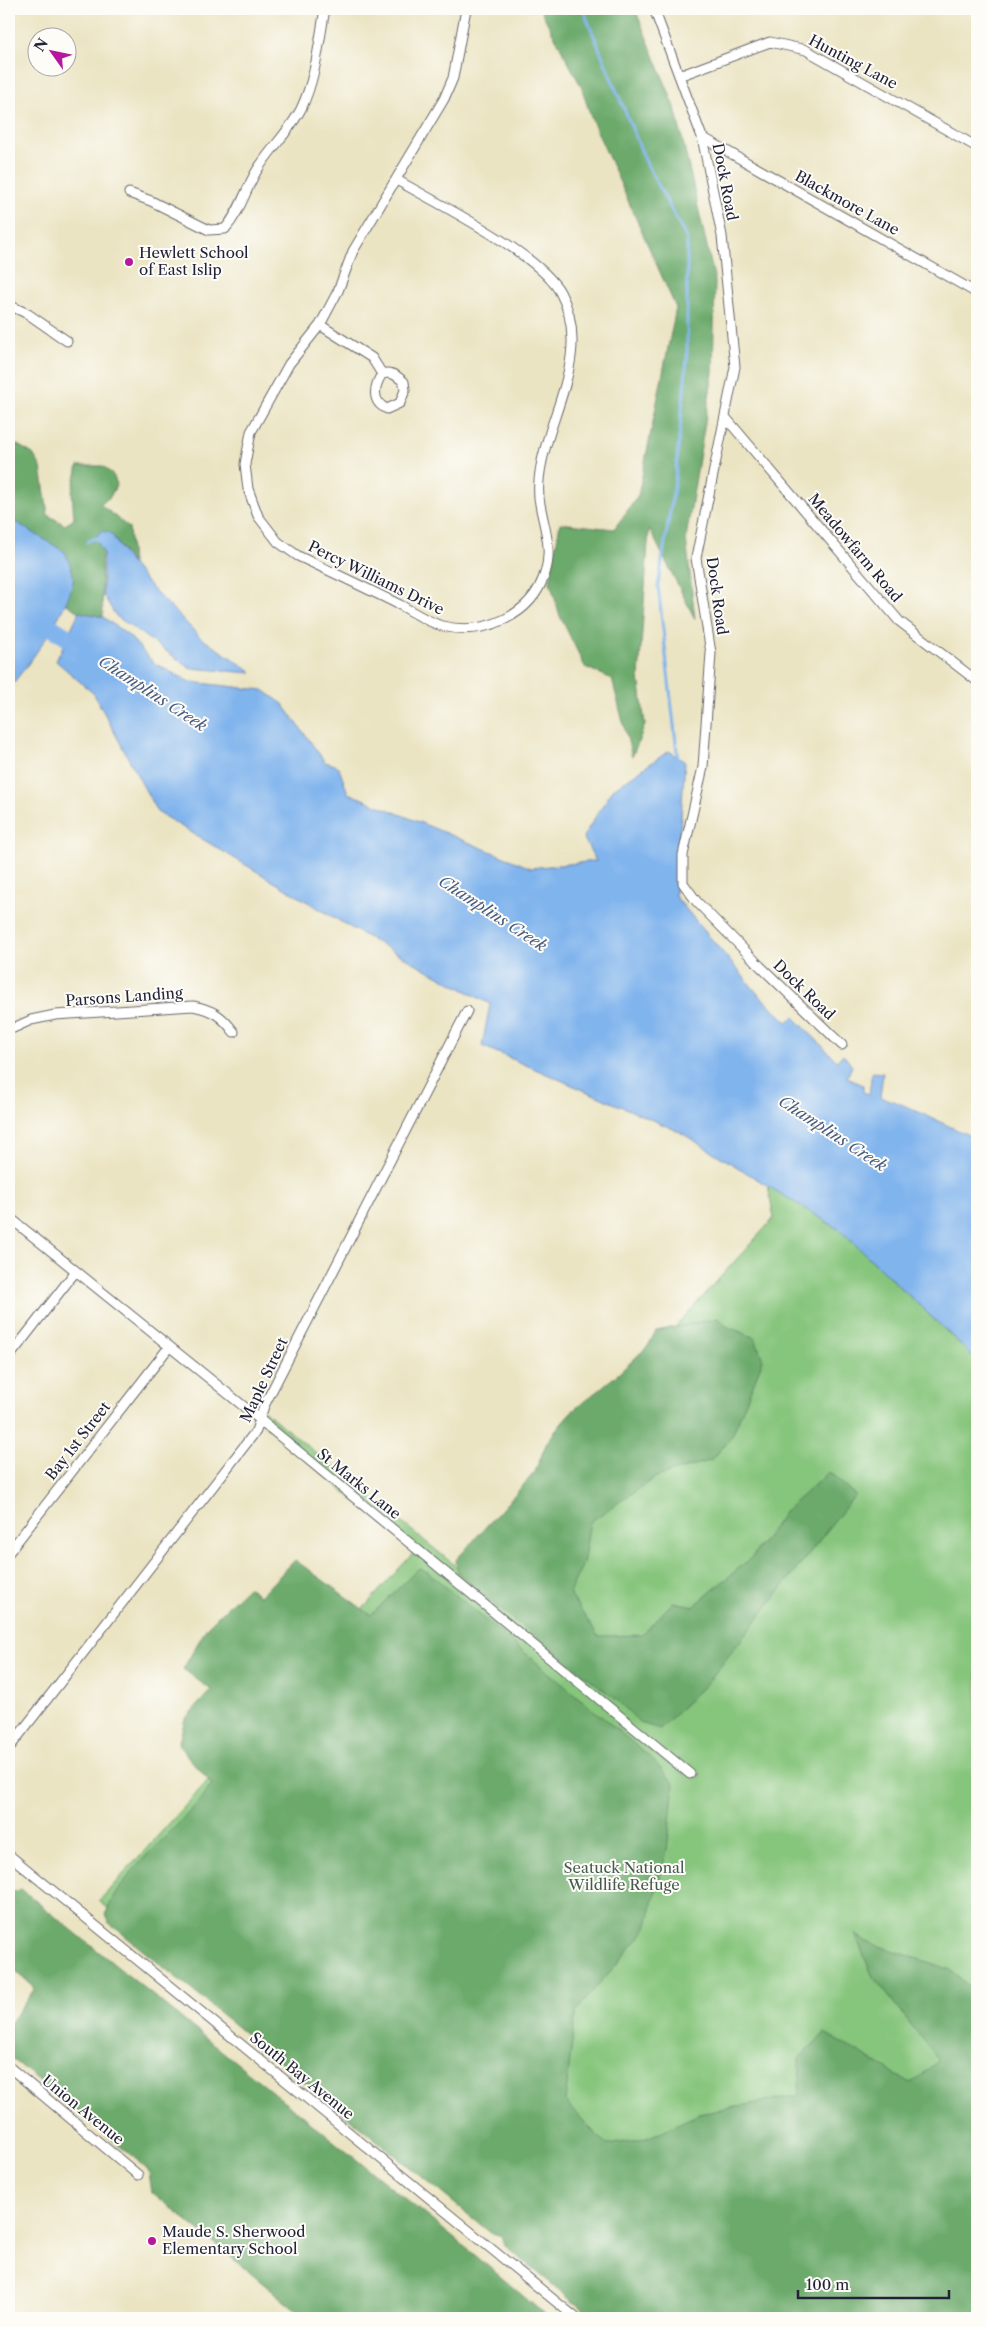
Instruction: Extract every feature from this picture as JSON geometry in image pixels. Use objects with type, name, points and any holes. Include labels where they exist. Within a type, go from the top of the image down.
[{"type":"street","points":[[129,193],[152,201],[209,230],[225,229],[240,206],[265,158],[286,132],[304,103],[312,80],[325,9]]},
{"type":"street","name":"Percy Williams Drive","points":[[397,180],[516,250],[542,271],[559,291],[573,332],[572,354],[543,460],[539,482],[540,503],[549,548],[547,564],[536,593],[518,611],[498,624],[470,630],[440,625],[298,556],[278,542],[258,516],[248,489],[245,464],[252,432],[288,364],[320,325],[338,291],[353,251],[444,99],[453,78],[466,9]]},
{"type":"street","name":"Dock Road","points":[[654,9],[702,138],[722,236],[735,367],[696,558],[711,653],[703,767],[684,855],[682,883],[697,902],[760,966],[842,1045]]},
{"type":"street","name":"Hunting Lane","points":[[679,76],[770,42],[806,50],[977,148]]},
{"type":"street","name":"Blackmore Lane","points":[[702,138],[977,293]]},
{"type":"street","points":[[9,305],[28,314],[67,341]]},
{"type":"street","points":[[320,325],[372,358],[382,374]]},
{"type":"street","name":"Meadowfarm Road","points":[[726,418],[899,621],[977,681]]},
{"type":"street","name":"Parsons Landing","points":[[9,1030],[31,1020],[55,1015],[193,1006],[212,1010],[224,1018],[234,1032]]},
{"type":"street","name":"Maple Street","points":[[9,1748],[256,1431],[264,1406],[467,1011]]},
{"type":"street","name":"St Marks Lane","points":[[9,1217],[690,1774]]},
{"type":"street","points":[[9,1357],[76,1271]]},
{"type":"street","name":"Bay 1st Street","points":[[9,1552],[168,1347]]},
{"type":"street","name":"South Bay Avenue","points":[[9,1855],[576,2318]]},
{"type":"street","name":"Union Avenue","points":[[9,2067],[138,2175]]},
{"type":"green space","points":[[540,9],[635,9],[675,107],[715,281],[713,373],[686,538],[695,619],[649,528],[639,677],[645,725],[632,757],[612,679],[585,667],[560,616],[550,582],[560,523],[614,529],[638,496],[676,308],[592,120],[581,86]]},
{"type":"green space","points":[[9,440],[33,454],[41,467],[48,515],[65,525],[74,519],[72,492],[78,466],[103,466],[113,475],[117,484],[110,497],[100,504],[129,528],[132,564],[111,533],[101,560],[103,617],[79,612],[65,603],[74,580],[65,552],[9,518]]},
{"type":"green space","name":"Seatuck National Wildlife Refuge","points":[[768,1186],[840,1230],[977,1360],[977,2318],[198,1981],[99,1901],[415,1551],[263,1424],[263,1410],[457,1567],[774,1218]]},
{"type":"green space","points":[[719,1318],[726,1326],[755,1338],[763,1360],[732,1436],[712,1460],[656,1477],[590,1522],[583,1564],[569,1593],[598,1636],[642,1635],[673,1602],[694,1606],[752,1557],[786,1510],[829,1472],[855,1495],[708,1682],[660,1729],[640,1723],[617,1700],[477,1591],[458,1573],[456,1560],[535,1472],[547,1442],[570,1413],[618,1374],[648,1346],[656,1331]]},
{"type":"green space","points":[[295,1560],[371,1615],[419,1568],[428,1572],[651,1758],[674,1783],[667,1852],[645,1931],[576,2011],[565,2101],[606,2145],[645,2139],[699,2114],[799,2095],[800,2057],[825,2033],[911,2083],[939,2060],[872,1975],[855,1934],[867,1942],[949,1969],[977,1993],[977,2318],[593,2318],[503,2244],[502,2237],[492,2234],[108,1922],[105,1915],[114,1896],[126,1879],[185,1817],[212,1784],[178,1745],[185,1719],[211,1690],[183,1669],[207,1627],[248,1587],[260,1596]]},
{"type":"green space","points":[[21,1889],[476,2256],[549,2318],[305,2318],[152,2192],[149,2173],[137,2160],[9,2056],[9,2025],[35,1988],[9,1965],[9,1893]]},
{"type":"water","points":[[9,518],[65,552],[71,567],[73,582],[55,623],[27,666],[9,688]]},
{"type":"water","points":[[101,531],[111,533],[125,556],[150,586],[201,638],[251,671],[251,673],[190,668],[116,616],[103,595],[103,552],[95,538]]},
{"type":"water","points":[[79,612],[103,617],[129,636],[154,663],[190,682],[263,690],[283,704],[325,762],[338,766],[348,793],[531,868],[596,861],[583,837],[613,789],[669,751],[685,762],[675,896],[758,994],[787,1022],[794,1017],[837,1061],[843,1054],[852,1066],[847,1077],[863,1085],[863,1092],[869,1094],[872,1072],[883,1073],[880,1097],[899,1103],[977,1139],[977,1360],[840,1230],[680,1132],[482,1046],[490,1004],[358,932],[157,812],[94,694],[56,661]]},
{"type":"waterway","points":[[583,9],[645,160],[687,239],[687,359],[675,480],[658,586],[678,760]]},
{"type":"waterway","points":[[87,542],[95,538],[97,540]]},
{"type":"waterway","name":"Champlins Creek","points":[[9,600],[87,650]]},
{"type":"place","name":"Hewlett School of East Islip","points":[[129,262]]},
{"type":"place","name":"Maude S. Sherwood Elementary School","points":[[152,2241]]}]
